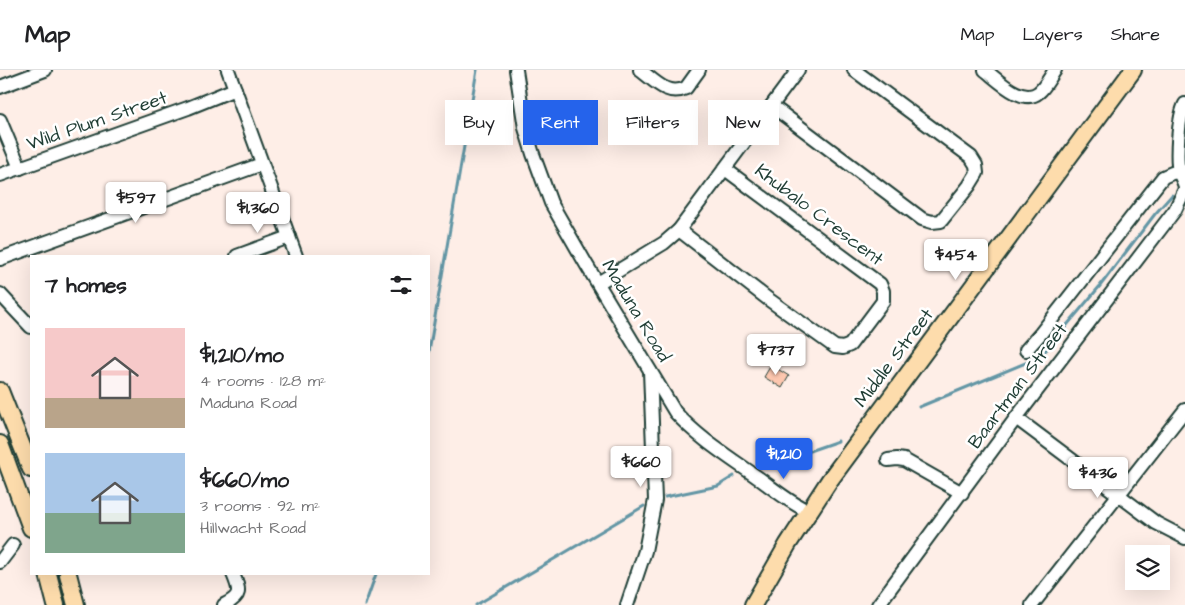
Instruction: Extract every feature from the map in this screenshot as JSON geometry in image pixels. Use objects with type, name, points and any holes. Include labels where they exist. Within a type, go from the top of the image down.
[{"type":"main road","name":"Middle Street","points":[[753,605],[808,512],[857,441],[1133,70]]},
{"type":"main road","points":[[0,391],[30,467]]},
{"type":"main road","points":[[0,444],[30,525]]},
{"type":"main road","points":[[48,575],[56,605]]},
{"type":"main road","points":[[72,575],[76,605]]},
{"type":"street","points":[[0,87],[45,70]]},
{"type":"street","points":[[228,70],[296,255]]},
{"type":"street","name":"Maduna Road","points":[[516,70],[525,128],[551,203],[675,412],[686,424],[798,507],[808,512]]},
{"type":"street","points":[[640,70],[672,92],[686,88],[699,70]]},
{"type":"street","points":[[776,100],[798,70]]},
{"type":"street","points":[[779,111],[922,219],[932,222],[941,221],[969,186],[976,173],[974,162],[971,157],[854,70]]},
{"type":"street","points":[[985,70],[1020,96],[1027,97],[1038,93],[1055,70]]},
{"type":"street","name":"Wild Plum Street","points":[[0,175],[188,108],[235,89]]},
{"type":"street","name":"Baartman Street","points":[[878,605],[1016,418],[1175,210],[1185,188],[1182,171],[1180,130],[1185,104]]},
{"type":"street","points":[[0,120],[20,168]]},
{"type":"street","points":[[598,283],[664,243],[679,230],[743,145]]},
{"type":"street","points":[[0,260],[262,164]]},
{"type":"street","name":"Khubalo Crescent","points":[[679,230],[768,299],[835,347],[843,348],[850,345],[883,301],[883,288],[725,169]]},
{"type":"street","name":"Baartman Street","points":[[1026,350],[1163,177],[1182,171]]},
{"type":"street","points":[[240,255],[289,237]]},
{"type":"street","points":[[0,294],[30,326]]},
{"type":"street","points":[[627,605],[645,551],[655,500],[650,371]]},
{"type":"street","points":[[1032,605],[1185,410]]},
{"type":"street","points":[[1016,418],[1156,523],[1185,538]]},
{"type":"street","points":[[888,460],[898,459],[913,464],[962,493]]},
{"type":"street","points":[[0,562],[13,545]]},
{"type":"street","points":[[224,605],[234,600],[239,589],[233,575]]},
{"type":"building","points":[[771,365],[789,376],[782,388],[764,377]]},
{"type":"waterway","points":[[430,346],[477,70]]},
{"type":"waterway","points":[[919,407],[1040,357],[1100,286],[1155,214],[1172,195]]},
{"type":"waterway","points":[[772,464],[838,441]]},
{"type":"waterway","points":[[665,497],[718,486],[734,476]]},
{"type":"waterway","points":[[476,605],[644,506]]},
{"type":"waterway","points":[[365,605],[376,575]]}]
